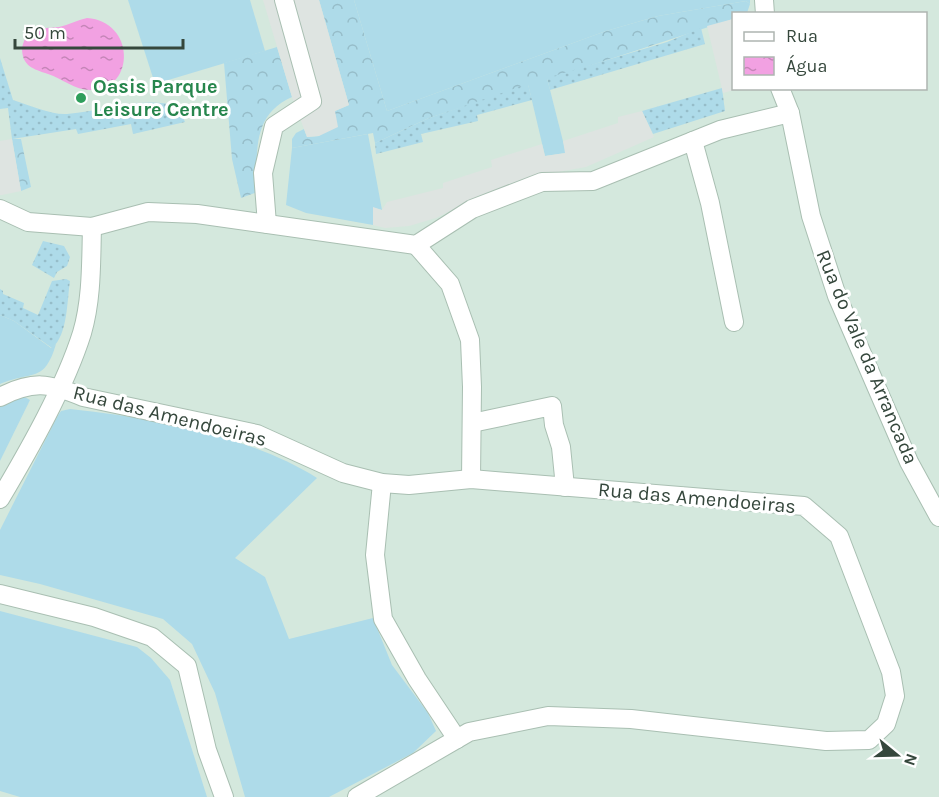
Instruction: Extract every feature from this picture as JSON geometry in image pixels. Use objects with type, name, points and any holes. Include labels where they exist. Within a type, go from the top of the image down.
[{"type":"street","points":[[267,224],[263,173],[274,126],[312,101],[284,0]]},
{"type":"street","name":"Rua do Vale da Arrancada","points":[[781,90],[790,113],[811,216],[837,296],[909,462],[939,517]]},
{"type":"street","points":[[0,209],[28,222],[92,227],[148,212],[197,214],[416,245],[472,209],[522,190],[542,183],[593,181],[720,130],[790,113]]},
{"type":"street","points":[[693,141],[710,203],[734,322]]},
{"type":"street","points":[[0,499],[59,387],[82,332],[90,285],[92,227]]},
{"type":"street","points":[[416,245],[450,284],[470,340],[471,479]]},
{"type":"street","name":"Rua das Amendoeiras","points":[[0,397],[22,386],[59,387],[83,397],[257,434],[343,473],[382,483],[409,485],[471,479],[804,506],[839,536],[891,672],[896,696],[886,724],[869,740],[826,741],[631,719],[548,716],[470,732],[357,797]]},
{"type":"street","points":[[472,423],[552,406],[554,425],[561,447],[565,487]]},
{"type":"street","points":[[382,483],[375,555],[383,619],[417,679],[457,739]]},
{"type":"street","points":[[0,594],[94,617],[152,637],[186,666],[207,750],[224,797]]},
{"type":"shaded area","points":[[0,0],[939,0],[939,797],[0,797]]},
{"type":"shaded area","points":[[263,0],[319,0],[349,105],[335,111],[338,127],[319,136],[307,137],[292,97]]},
{"type":"shaded area","points":[[732,19],[732,90],[734,90],[723,93],[707,26]]},
{"type":"shaded area","points":[[642,111],[654,137],[586,167],[547,174],[488,192],[436,218],[409,226],[385,228],[373,225],[373,207],[382,210],[387,202],[443,188],[443,183],[492,167],[491,160],[542,144],[545,156],[565,153],[563,141],[618,123],[618,117]]},
{"type":"shaded area","points":[[12,139],[21,191],[0,195],[0,141]]},
{"type":"green space","points":[[128,0],[250,0],[265,51],[155,84]]},
{"type":"green space","points":[[319,0],[354,0],[387,111],[606,31],[658,16],[746,1],[750,4],[747,12],[732,12],[732,19],[429,118],[375,143],[373,133],[292,148],[292,139],[296,133],[304,129],[307,137],[319,136],[335,111],[349,105]]},
{"type":"green space","points":[[354,0],[750,0],[750,4],[746,1],[658,16],[606,31],[387,111]]},
{"type":"green space","points":[[701,28],[705,44],[550,90],[547,78],[667,42]]},
{"type":"green space","points":[[277,47],[292,97],[269,114],[263,125],[257,150],[257,192],[241,198],[232,159],[224,63]]},
{"type":"green space","points":[[0,58],[13,100],[33,107],[67,114],[136,103],[164,103],[178,106],[185,122],[133,134],[131,124],[78,134],[76,129],[12,139],[8,108],[0,109]]},
{"type":"green space","points":[[547,78],[566,153],[545,156],[528,84]]},
{"type":"green space","points":[[528,84],[532,100],[477,115],[478,121],[421,134],[423,142],[376,154],[375,143],[429,118]]},
{"type":"green space","points":[[722,88],[725,111],[653,134],[642,111]]},
{"type":"green space","points":[[368,134],[382,210],[373,208],[373,225],[306,213],[286,205],[292,148]]},
{"type":"green space","points":[[12,139],[21,139],[31,187],[21,191]]},
{"type":"green space","points":[[43,241],[64,246],[70,257],[67,266],[57,272],[54,278],[32,265]]},
{"type":"green space","points":[[66,279],[70,281],[66,317],[61,335],[52,348],[14,321],[0,315],[0,289],[3,294],[24,303],[23,308],[38,315],[52,281]]},
{"type":"green space","points":[[0,315],[14,321],[51,348],[56,344],[52,357],[42,371],[0,384]]},
{"type":"green space","points":[[19,394],[30,400],[0,461],[0,407]]},
{"type":"green space","points":[[70,409],[132,417],[198,431],[262,451],[291,463],[317,478],[235,558],[265,577],[289,639],[373,618],[392,665],[428,713],[436,731],[413,753],[329,797],[245,797],[215,693],[192,644],[163,619],[0,575],[0,530],[57,417],[61,411]]},
{"type":"green space","points":[[0,611],[137,647],[151,658],[170,680],[207,797],[20,797],[0,791]]},
{"type":"water","points":[[87,18],[103,22],[114,30],[121,42],[124,55],[117,79],[106,87],[92,90],[80,89],[26,63],[22,48],[31,32],[63,26]]},
{"type":"place","name":"Oasis Parque Leisure Centre","points":[[81,98]]}]
